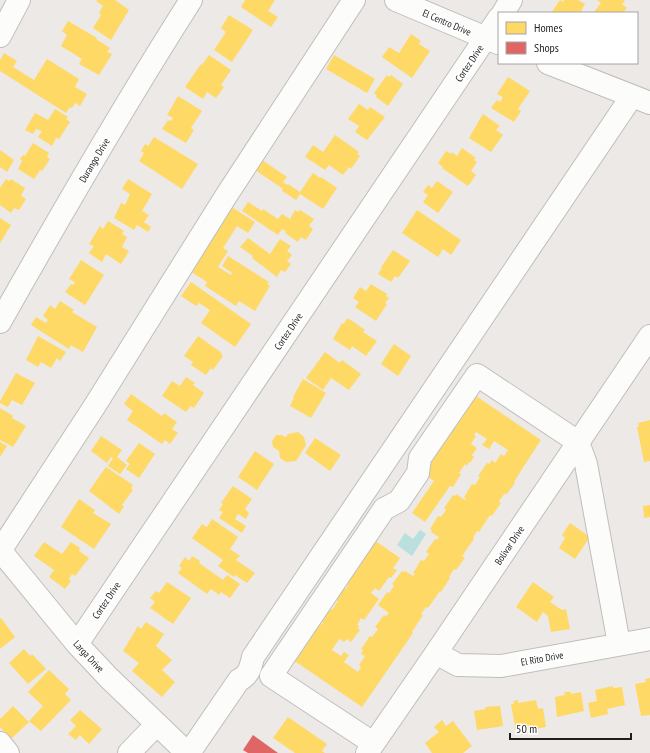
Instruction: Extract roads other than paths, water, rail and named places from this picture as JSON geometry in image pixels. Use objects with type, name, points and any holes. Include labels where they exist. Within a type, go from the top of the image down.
[{"type":"street","points":[[0,36],[19,0]]},
{"type":"street","name":"Durango Drive","points":[[0,322],[40,251],[164,41],[191,0]]},
{"type":"street","points":[[0,550],[94,407],[226,196],[354,0]]},
{"type":"street","name":"El Centro Drive","points":[[396,0],[492,41]]},
{"type":"street","points":[[504,12],[511,0]]},
{"type":"street","name":"Cortez Drive","points":[[77,644],[492,41],[498,21]]},
{"type":"street","points":[[188,753],[239,680],[244,678],[249,672],[253,657],[644,95],[551,64]]},
{"type":"street","name":"Bolivar Drive","points":[[370,748],[650,336]]},
{"type":"street","points":[[370,748],[271,676],[384,510],[399,501],[418,473],[420,458],[477,375],[578,442],[586,464],[619,644]]},
{"type":"street","name":"Larga Drive","points":[[0,550],[77,644],[188,753]]},
{"type":"street","name":"El Rito Drive","points":[[436,653],[458,665],[501,666],[650,639]]},
{"type":"street","points":[[129,753],[157,724]]},
{"type":"street","points":[[0,743],[8,753]]},
{"type":"water","points":[[420,530],[426,534],[412,556],[397,545],[405,533],[413,539]]}]
